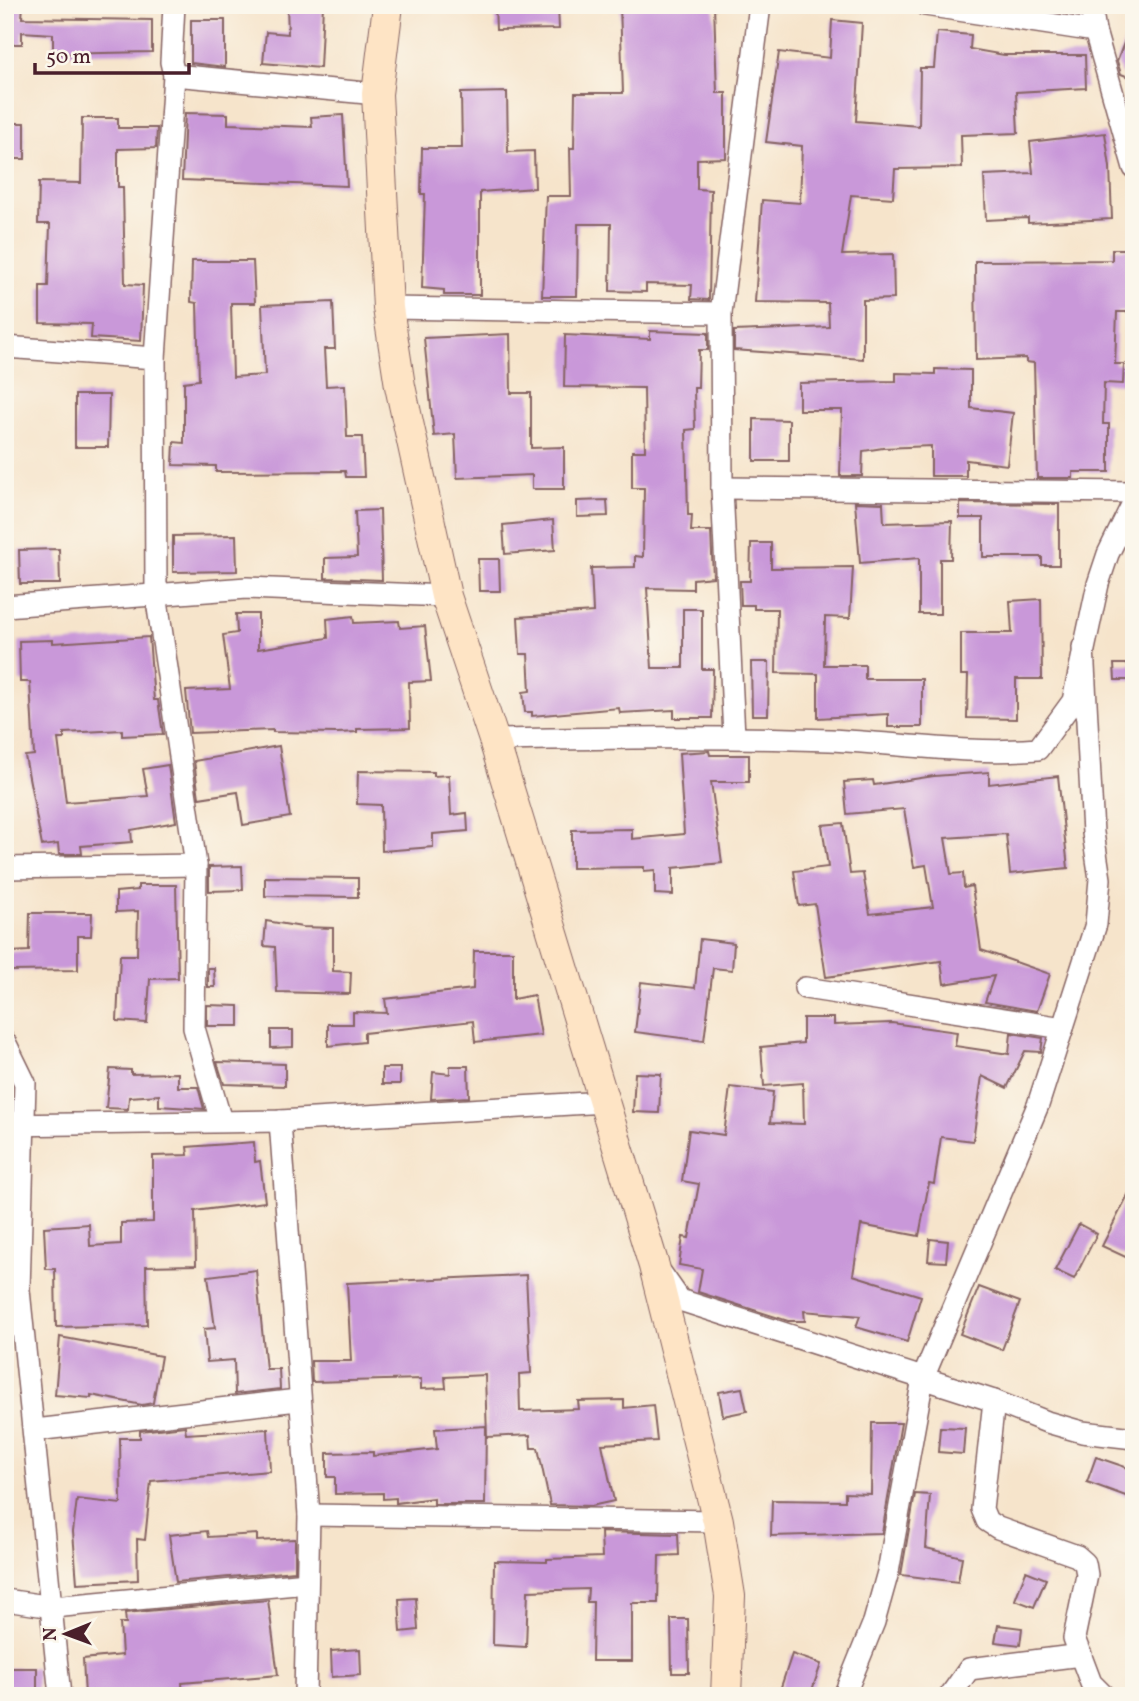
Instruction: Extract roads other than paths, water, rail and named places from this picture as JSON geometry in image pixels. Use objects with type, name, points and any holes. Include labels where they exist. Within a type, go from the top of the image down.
[{"type":"main road","points":[[388,5],[377,94],[388,308],[400,386],[446,596],[494,740],[654,1266],[718,1521],[730,1596],[726,1696]]},
{"type":"street","points":[[174,5],[171,61],[174,75],[155,358],[156,594],[196,864],[194,1028],[221,1121]]},
{"type":"street","points":[[734,736],[722,488],[721,313],[760,5]]},
{"type":"street","points":[[925,5],[1095,31]]},
{"type":"street","points":[[1091,5],[1095,31],[1134,168]]},
{"type":"street","points":[[174,75],[377,94]]},
{"type":"street","points":[[388,308],[721,313]]},
{"type":"street","points":[[5,347],[155,358]]},
{"type":"street","points":[[722,488],[1134,492]]},
{"type":"street","points":[[494,740],[734,736],[877,742],[1002,752],[1038,749],[1073,701],[1083,647],[1108,554],[1134,501]]},
{"type":"street","points":[[5,606],[247,588],[446,596]]},
{"type":"street","points":[[844,1696],[874,1622],[888,1572],[923,1378],[1038,1105],[1096,924],[1100,879],[1093,833],[1083,647]]},
{"type":"street","points":[[5,868],[196,864]]},
{"type":"street","points":[[805,988],[1063,1028]]},
{"type":"street","points":[[5,1042],[25,1083],[15,1125],[19,1290],[60,1696]]},
{"type":"street","points":[[15,1125],[280,1121],[605,1102]]},
{"type":"street","points":[[280,1121],[298,1401],[309,1515],[305,1696]]},
{"type":"street","points":[[654,1266],[670,1281],[680,1300],[1082,1432],[1134,1438]]},
{"type":"street","points":[[35,1430],[298,1401]]},
{"type":"street","points":[[994,1401],[982,1509],[987,1521],[998,1528],[1077,1556],[1085,1563],[1087,1575],[1074,1638],[1091,1683],[1104,1696]]},
{"type":"street","points":[[309,1515],[718,1521]]},
{"type":"street","points":[[5,1600],[52,1606],[307,1583]]},
{"type":"street","points":[[950,1696],[969,1668],[1081,1655]]}]
